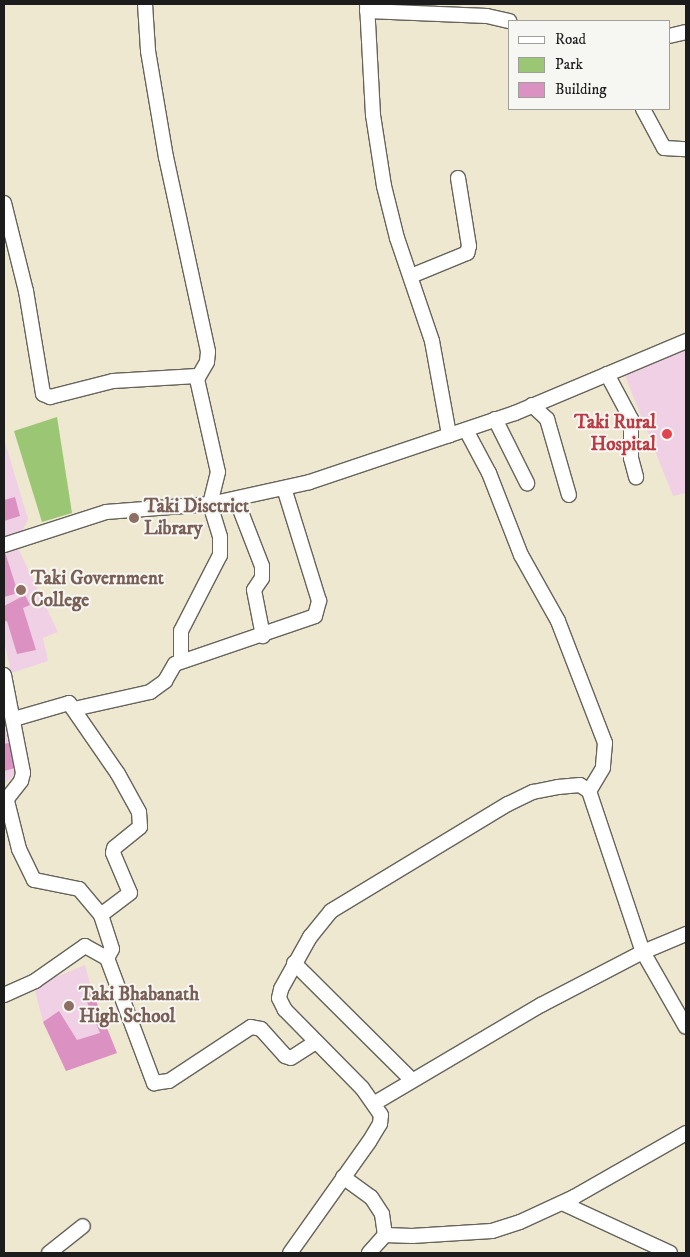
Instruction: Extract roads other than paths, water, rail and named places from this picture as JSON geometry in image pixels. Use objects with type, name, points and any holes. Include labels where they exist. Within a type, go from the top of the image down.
[{"type":"street","points":[[145,4],[148,51],[166,157],[208,352],[207,362],[197,376],[218,472],[210,504],[220,537],[220,555],[181,631],[182,661]]},
{"type":"street","points":[[449,435],[432,340],[384,186],[374,115],[367,8],[487,16],[508,21]]},
{"type":"street","points":[[670,36],[686,32]]},
{"type":"street","points":[[644,110],[664,148],[686,149]]},
{"type":"street","points":[[411,276],[462,256],[468,250],[458,178]]},
{"type":"street","points":[[4,203],[26,291],[43,394],[50,397],[114,382],[197,376]]},
{"type":"street","points":[[4,545],[106,512],[210,504],[284,488],[495,420],[686,341]]},
{"type":"street","points":[[607,374],[631,419],[631,458],[636,477]]},
{"type":"street","points":[[532,406],[547,419],[569,495]]},
{"type":"street","points":[[495,420],[528,483]]},
{"type":"street","points":[[466,430],[489,473],[521,555],[558,620],[605,743],[603,768],[589,790]]},
{"type":"street","points":[[74,710],[155,690],[165,681],[175,664],[306,621],[319,609],[284,488]]},
{"type":"street","points":[[236,499],[262,566],[262,578],[254,590],[262,636]]},
{"type":"street","points":[[4,675],[23,773],[5,802],[19,849],[34,880],[75,886],[101,915],[112,949],[107,958]]},
{"type":"street","points":[[14,719],[65,703],[74,710],[118,774],[142,819],[140,827],[114,848],[112,853],[130,893],[101,915]]},
{"type":"street","points":[[290,1253],[380,1124],[381,1115],[375,1103],[314,1043],[284,1010],[279,998],[294,963],[331,911],[508,804],[533,792],[558,787],[580,785],[589,790],[643,952],[686,1027]]},
{"type":"street","points":[[375,1103],[533,1010],[643,952],[686,934]]},
{"type":"street","points":[[4,996],[35,981],[85,946],[107,958],[154,1083],[169,1081],[250,1027],[261,1029],[285,1056],[291,1058],[314,1043]]},
{"type":"street","points":[[294,963],[412,1080]]},
{"type":"street","points":[[369,1253],[385,1235],[492,1231],[520,1222],[562,1203],[686,1133]]},
{"type":"street","points":[[343,1177],[378,1205],[385,1235]]},
{"type":"street","points":[[562,1203],[670,1253]]},
{"type":"street","points":[[49,1253],[83,1226]]},
{"type":"place","name":"Taki Rural Hospital","points":[[667,434]]},
{"type":"place","name":"Taki Disctrict Library","points":[[134,518]]},
{"type":"place","name":"Taki Government College","points":[[21,590]]},
{"type":"place","name":"Taki Bhabanath High School","points":[[69,1006]]}]
